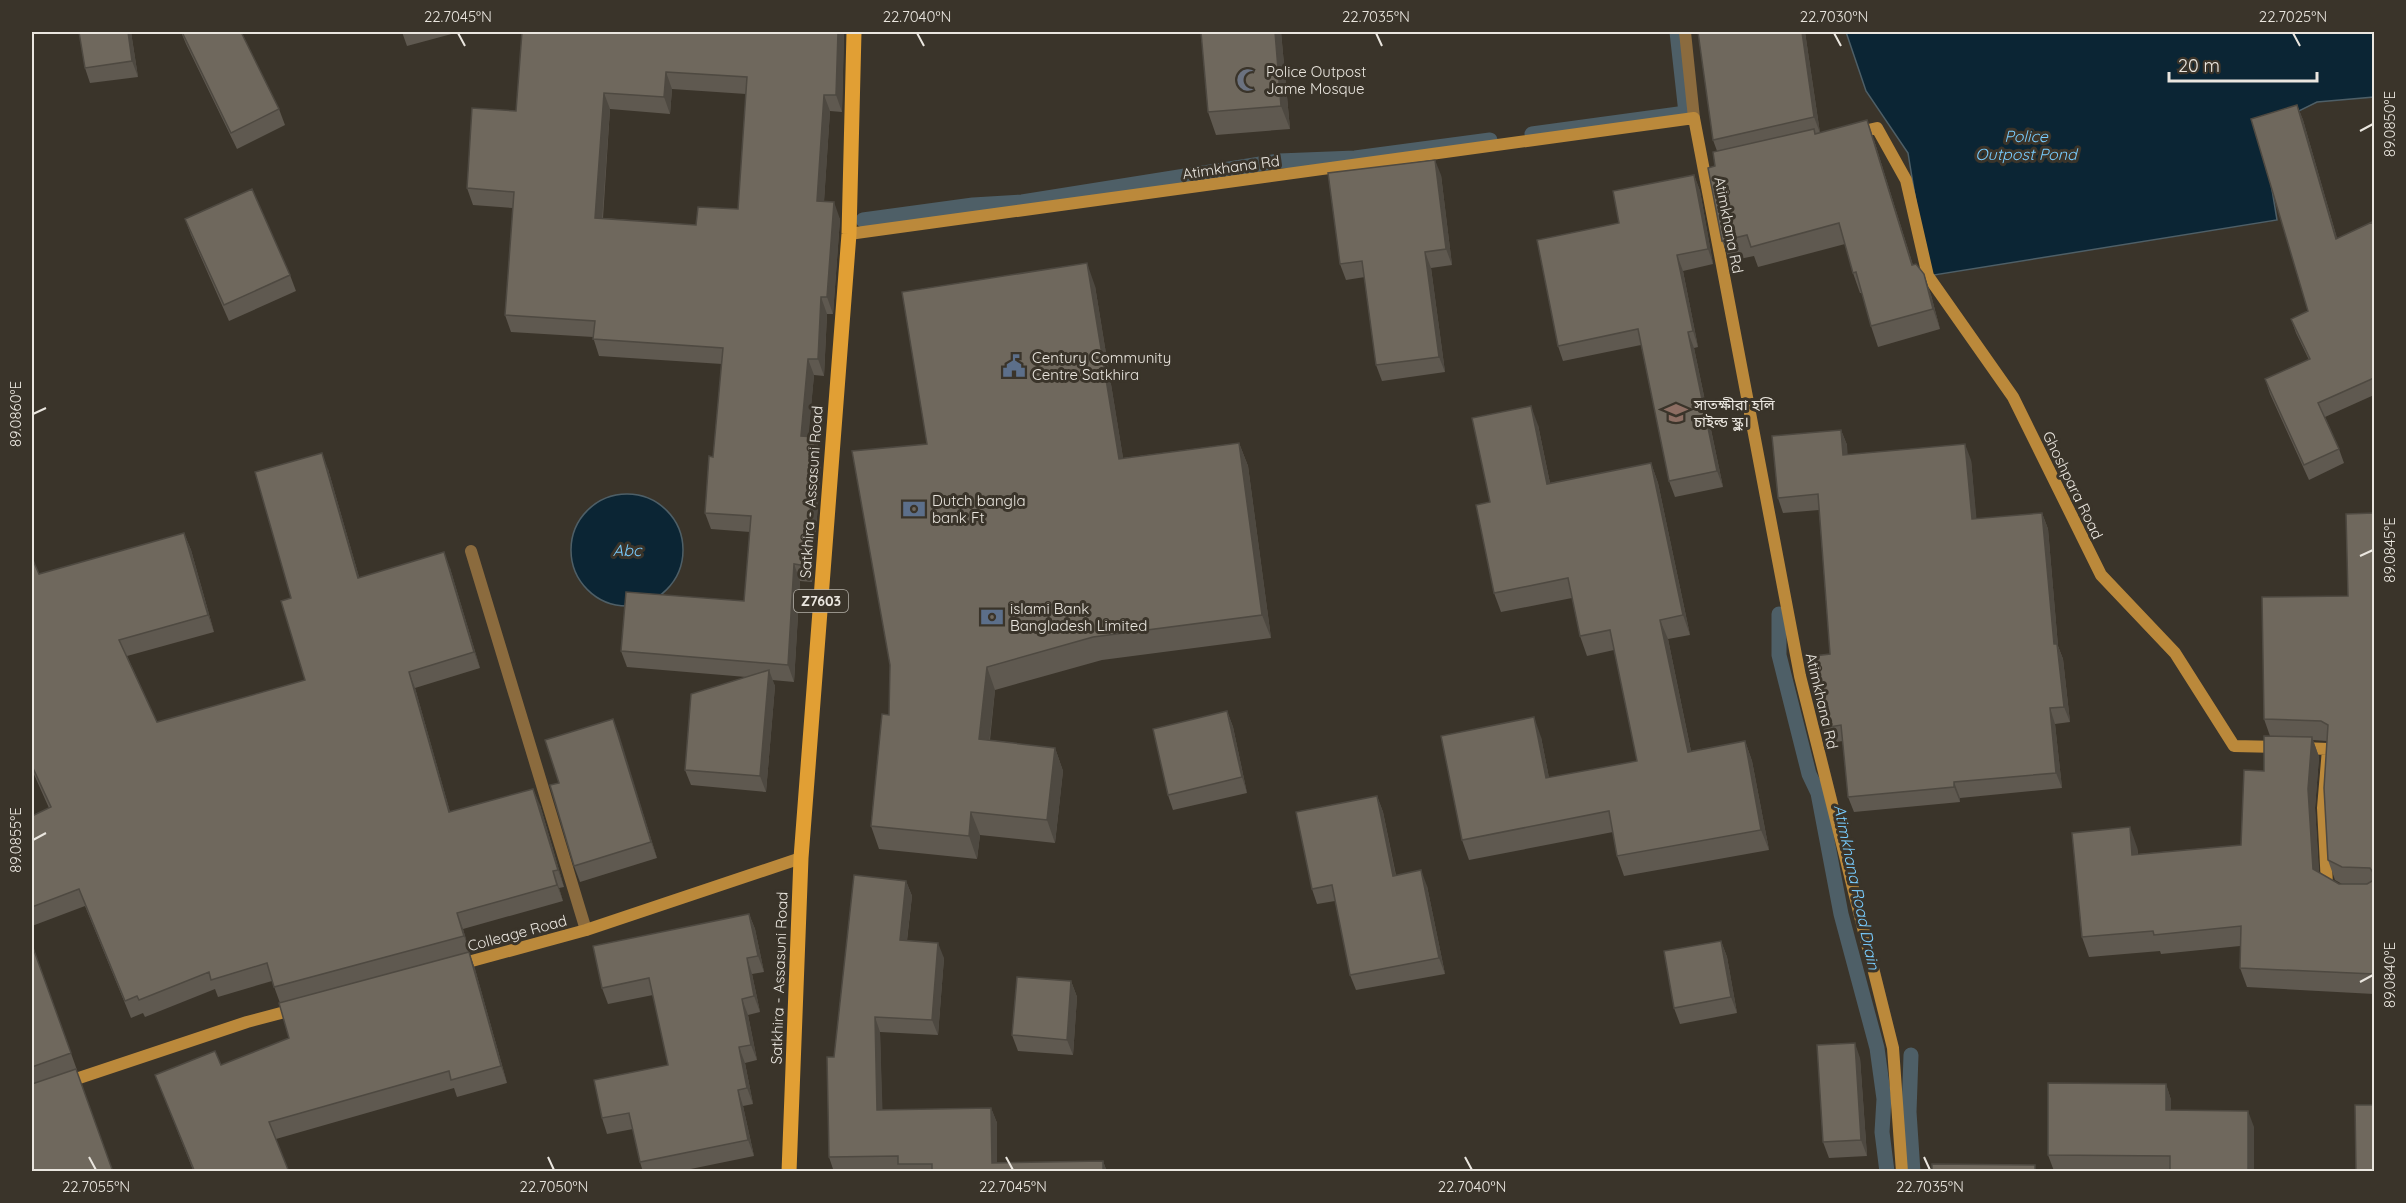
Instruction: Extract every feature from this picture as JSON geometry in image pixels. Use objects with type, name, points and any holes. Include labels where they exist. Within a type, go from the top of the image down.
[{"type":"main road","name":"Satkhira - Assasuni Road","points":[[789,1172],[801,858],[849,234],[854,32]]},
{"type":"street","points":[[1685,32],[1694,118]]},
{"type":"street","name":"Atimkhana Rd","points":[[849,234],[1694,118],[1708,167],[1800,676],[1893,1048],[1902,1172]]},
{"type":"street","name":"Ghoshpara Road","points":[[1843,136],[1877,128],[1906,180],[1928,276],[2013,398],[2101,575],[2175,653],[2234,746],[2328,749],[2323,808],[2327,885],[2348,895]]},
{"type":"street","points":[[471,551],[586,930]]},
{"type":"street","name":"Colleage Road","points":[[439,970],[586,930],[801,858]]},
{"type":"street","points":[[54,1086],[247,1022],[304,1007]]},
{"type":"water","name":"Police Outpost Pond","points":[[1846,32],[2374,32],[2374,97],[2317,102],[2262,129],[2277,220],[1928,276],[1908,153],[1866,91]]},
{"type":"water","name":"Abc","points":[[627,494],[649,498],[667,510],[679,528],[683,550],[679,572],[667,590],[649,602],[627,606],[605,602],[587,590],[575,572],[571,550],[575,528],[587,510],[605,498]]},
{"type":"building","points":[[79,32],[128,32],[132,61],[85,68]]},
{"type":"building","points":[[182,32],[241,32],[279,109],[231,133]]},
{"type":"building","points":[[522,32],[838,32],[836,95],[824,95],[817,201],[834,202],[827,297],[821,297],[818,359],[808,359],[801,436],[815,437],[806,566],[794,564],[788,665],[621,651],[626,592],[744,601],[751,516],[705,513],[709,456],[713,457],[723,348],[593,339],[595,321],[505,315],[514,192],[467,188],[472,108],[516,111]],"holes":[[[666,72],[747,77],[738,209],[698,207],[696,225],[595,218],[604,93],[664,97]]]},
{"type":"building","name":"Police Outpost Jame Mosque","points":[[1201,32],[1275,32],[1281,106],[1208,112]]},
{"type":"building","points":[[1698,32],[1802,32],[1814,117],[1713,140]]},
{"type":"building","points":[[2297,105],[2336,239],[2372,222],[2374,226],[2374,378],[2318,403],[2339,449],[2304,465],[2265,379],[2310,359],[2291,319],[2308,311],[2251,119]]},
{"type":"building","points":[[1867,120],[1912,265],[1916,264],[1924,274],[1933,309],[1871,326],[1839,223],[1751,247],[1747,235],[1722,241],[1708,168],[1715,166],[1713,152],[1814,129],[1815,134]]},
{"type":"building","points":[[1435,160],[1446,249],[1425,252],[1439,357],[1376,365],[1362,261],[1340,264],[1328,173]]},
{"type":"building","points":[[1694,175],[1708,249],[1677,255],[1693,331],[1688,332],[1717,471],[1669,481],[1638,329],[1558,346],[1537,240],[1619,223],[1613,191]]},
{"type":"building","points":[[252,189],[290,275],[224,305],[185,219]]},
{"type":"building","points":[[1087,263],[1119,459],[1239,443],[1262,615],[1093,637],[987,667],[979,739],[1055,748],[1047,820],[971,812],[969,836],[871,826],[882,714],[889,715],[890,665],[852,451],[927,444],[902,292]]},
{"type":"building","points":[[1531,406],[1547,484],[1651,463],[1683,615],[1660,620],[1688,752],[1745,741],[1761,830],[1617,856],[1609,811],[1462,840],[1441,736],[1534,717],[1546,778],[1637,761],[1610,630],[1580,636],[1568,578],[1494,593],[1476,505],[1490,502],[1472,418]]},
{"type":"building","points":[[1841,430],[1843,455],[1965,444],[1972,519],[2042,513],[2054,644],[2057,644],[2064,707],[2050,708],[2056,773],[1954,782],[1954,787],[1848,797],[1841,725],[1823,728],[1814,656],[1830,654],[1818,494],[1778,498],[1772,436]]},
{"type":"building","points":[[322,453],[358,578],[444,552],[474,652],[409,672],[449,812],[533,789],[558,870],[553,871],[557,885],[457,913],[464,936],[274,987],[267,963],[211,980],[209,972],[139,1000],[137,996],[125,1001],[79,889],[32,907],[32,816],[51,807],[32,766],[32,558],[39,574],[184,533],[208,615],[119,640],[157,722],[305,680],[281,601],[291,598],[255,472]]},
{"type":"building","points":[[2374,513],[2374,874],[2370,868],[2342,867],[2328,860],[2324,788],[2328,725],[2321,721],[2264,719],[2262,597],[2348,596],[2346,514]]},
{"type":"building","points":[[769,670],[760,776],[685,770],[691,694]]},
{"type":"building","points":[[1227,711],[1242,777],[1168,795],[1153,729]]},
{"type":"building","points":[[613,719],[651,842],[574,866],[550,785],[559,783],[545,740]]},
{"type":"building","points":[[2264,736],[2312,737],[2308,789],[2313,869],[2339,884],[2367,884],[2374,880],[2374,974],[2240,968],[2241,926],[2154,935],[2153,931],[2082,937],[2072,833],[2130,827],[2132,855],[2241,845],[2244,770],[2264,771]]},
{"type":"building","points":[[1377,796],[1393,876],[1421,870],[1439,958],[1350,975],[1332,885],[1312,889],[1296,812]]},
{"type":"building","points":[[854,875],[906,881],[900,940],[938,943],[932,1020],[875,1017],[877,1110],[991,1108],[992,1163],[1103,1161],[1103,1172],[932,1172],[932,1164],[898,1164],[898,1156],[829,1157],[827,1057],[834,1057]]},
{"type":"building","points":[[749,914],[758,956],[747,958],[754,996],[742,999],[751,1045],[739,1047],[747,1088],[738,1090],[748,1140],[640,1162],[629,1113],[602,1118],[594,1080],[668,1065],[649,978],[602,988],[593,946]]},
{"type":"building","points":[[1721,941],[1731,997],[1674,1008],[1664,951]]},
{"type":"building","points":[[32,945],[71,1053],[32,1067]]},
{"type":"building","points":[[469,952],[501,1066],[451,1080],[449,1071],[269,1122],[289,1172],[191,1172],[194,1170],[155,1075],[215,1051],[221,1065],[289,1038],[279,1003]]},
{"type":"building","points":[[1017,977],[1071,981],[1067,1040],[1012,1035]]},
{"type":"building","points":[[1855,1043],[1861,1140],[1823,1142],[1817,1045]]},
{"type":"building","points":[[76,1069],[113,1172],[32,1172],[32,1084]]},
{"type":"building","points":[[2048,1083],[2166,1084],[2166,1110],[2248,1111],[2248,1172],[2170,1172],[2170,1156],[2048,1155]]},
{"type":"building","points":[[2355,1105],[2374,1105],[2374,1172],[2356,1172]]},
{"type":"building","points":[[1932,1164],[2035,1165],[2035,1172],[1932,1172]]},
{"type":"waterway","points":[[1532,134],[1686,113],[1677,32]]},
{"type":"waterway","points":[[863,220],[973,205],[1022,202],[1279,161],[1355,158],[1490,140]]},
{"type":"waterway","name":"Atimkhana Road Drain","points":[[1779,614],[1779,655],[1809,774],[1818,793],[1841,914],[1877,1048],[1884,1099],[1882,1132],[1887,1172]]},
{"type":"waterway","points":[[1911,1055],[1909,1112],[1913,1172]]},
{"type":"place","name":"Police Outpost Jame Mosque","points":[[1248,80]]},
{"type":"place","name":"Century Community Centre Satkhira","points":[[1014,366]]},
{"type":"place","name":"সাতক্ষীরা হলি চাইল্ড স্কুল।","points":[[1676,413]]},
{"type":"place","name":"Dutch bangla bank Ft","points":[[914,509]]},
{"type":"place","name":"islami Bank Bangladesh Limited","points":[[992,617]]}]
